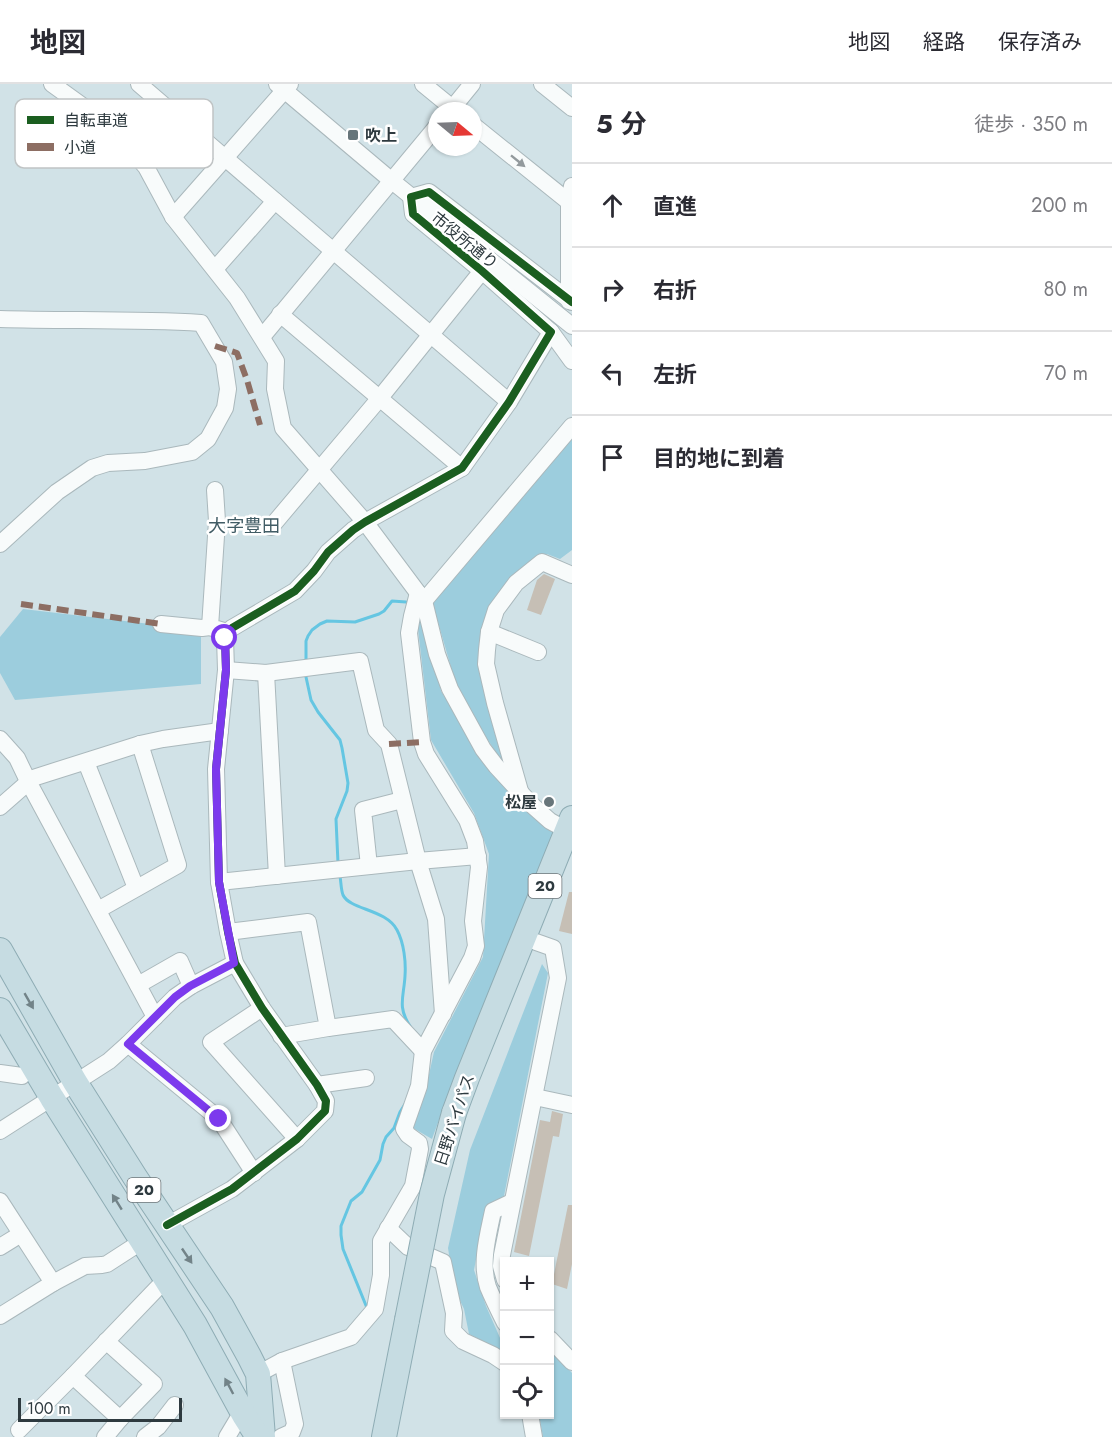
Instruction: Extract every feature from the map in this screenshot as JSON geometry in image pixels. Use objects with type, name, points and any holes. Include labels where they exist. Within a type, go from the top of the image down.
[{"type":"highway","name":"日野バイパス","points":[[384,1437],[446,1191],[460,1115],[476,1055],[570,827]]},
{"type":"highway","name":"日野バイパス","points":[[460,1115],[479,1083],[572,856]]},
{"type":"highway","name":"20","points":[[0,950],[75,1082],[222,1307],[258,1374],[263,1437]]},
{"type":"highway","name":"20","points":[[0,1010],[141,1242],[166,1278],[258,1437]]},
{"type":"highway","name":"日野バイパス","points":[[398,1437],[413,1321]]},
{"type":"street","points":[[52,84],[73,89]]},
{"type":"street","points":[[139,84],[156,99]]},
{"type":"street","points":[[423,84],[444,102]]},
{"type":"street","points":[[459,102],[472,84]]},
{"type":"street","points":[[542,84],[572,108]]},
{"type":"street","points":[[172,217],[225,158],[284,86]]},
{"type":"street","name":"市役所通り","points":[[284,86],[392,181],[572,326]]},
{"type":"street","points":[[482,130],[571,194],[571,301]]},
{"type":"street","points":[[262,337],[428,137]]},
{"type":"street","points":[[213,148],[509,402]]},
{"type":"street","points":[[148,168],[172,217],[237,297],[276,361],[275,389],[283,428],[365,522],[421,597],[437,654],[455,699],[483,749],[521,794],[545,817],[570,827]]},
{"type":"street","points":[[571,301],[429,192],[411,196],[413,214],[551,332],[572,361]]},
{"type":"street","points":[[215,269],[275,201]]},
{"type":"street","points":[[271,527],[379,399],[482,271]]},
{"type":"street","points":[[280,314],[462,468]]},
{"type":"street","points":[[0,319],[143,320],[201,323],[224,362],[228,388],[225,408],[208,439],[192,452],[145,461],[108,463],[92,468],[57,492],[0,544]]},
{"type":"street","points":[[167,1225],[232,1190],[254,1173],[297,1139],[325,1111],[326,1101],[234,963],[219,882],[216,769],[226,670],[226,632],[295,591],[328,552],[353,530],[462,468],[509,402],[551,332]]},
{"type":"street","points":[[258,1374],[282,1361],[351,1337],[375,1309],[381,1275],[381,1241],[413,1186],[420,1149],[419,1143],[404,1129],[419,1086],[423,1051],[472,958],[476,946],[473,921],[479,867],[478,856],[467,820],[426,754],[422,742],[409,633],[412,616],[421,597],[572,426]]},
{"type":"street","points":[[210,627],[217,521],[215,490]]},
{"type":"street","points":[[521,794],[486,664],[489,632],[496,610],[516,583],[542,562],[572,575]]},
{"type":"street","points":[[161,624],[210,627],[226,632]]},
{"type":"street","points":[[489,632],[538,652]]},
{"type":"street","points":[[226,670],[266,673],[360,661],[376,730],[389,744],[418,861],[436,919],[443,1014]]},
{"type":"street","points":[[266,673],[277,876]]},
{"type":"street","points":[[0,807],[33,778],[140,744],[220,732]]},
{"type":"street","points":[[0,739],[17,758],[155,1017]]},
{"type":"street","points":[[98,910],[178,865],[140,744]]},
{"type":"street","points":[[86,762],[136,888]]},
{"type":"street","points":[[369,866],[363,810],[402,800]]},
{"type":"street","points":[[219,882],[478,856]]},
{"type":"street","points":[[228,932],[308,922],[328,1028]]},
{"type":"street","points":[[501,1257],[558,978],[553,948],[536,942]]},
{"type":"street","points":[[138,985],[180,961],[190,986]]},
{"type":"street","points":[[0,1131],[109,1061],[175,997],[190,986],[234,963]]},
{"type":"street","points":[[262,1008],[211,1042],[297,1139]]},
{"type":"street","points":[[281,1036],[393,1019],[423,1051]]},
{"type":"street","points":[[128,1044],[219,1119],[254,1173]]},
{"type":"street","points":[[0,1073],[22,1076]]},
{"type":"street","points":[[316,1085],[366,1078]]},
{"type":"street","points":[[535,1097],[572,1105]]},
{"type":"street","points":[[0,1202],[53,1283]]},
{"type":"street","points":[[500,1314],[488,1286],[485,1256],[493,1211],[512,1202]]},
{"type":"street","points":[[388,1228],[408,1247],[443,1262],[454,1313],[453,1331],[463,1341],[500,1360]]},
{"type":"street","points":[[0,1247],[21,1234]]},
{"type":"street","points":[[0,1316],[85,1266],[107,1264],[141,1242]]},
{"type":"street","points":[[19,1430],[166,1278]]},
{"type":"street","points":[[105,1437],[154,1384],[106,1341]]},
{"type":"street","points":[[554,1344],[572,1362]]},
{"type":"street","points":[[281,1437],[292,1432],[295,1424],[282,1361]]},
{"type":"street","points":[[73,1376],[120,1419]]},
{"type":"street","points":[[146,1437],[159,1427],[175,1404]]},
{"type":"street","points":[[227,1437],[239,1417],[244,1415]]},
{"type":"street","points":[[531,1419],[534,1437]]},
{"type":"shaded area","points":[[572,434],[572,550],[560,559],[547,554],[513,576],[481,655],[508,754],[501,760],[457,688],[433,605],[435,599]]},
{"type":"shaded area","points":[[23,609],[201,630],[201,684],[15,700],[0,673],[0,637]]},
{"type":"shaded area","points":[[420,610],[441,691],[492,774],[558,837],[461,1060],[432,1139],[413,1128],[426,1088],[434,1052],[483,957],[489,854],[474,813],[431,740],[418,629]]},
{"type":"shaded area","points":[[542,964],[548,973],[504,1196],[486,1207],[474,1270],[500,1338],[500,1350],[469,1334],[464,1309],[454,1288],[448,1248],[470,1150]]},
{"type":"shaded area","points":[[554,1353],[572,1373],[572,1437],[543,1437],[540,1419],[554,1419]]},
{"type":"building","points":[[544,574],[555,579],[541,615],[527,610],[537,580]]},
{"type":"building","points":[[569,892],[572,892],[572,934],[559,931]]},
{"type":"building","points":[[552,1111],[563,1114],[559,1137],[553,1136],[529,1256],[514,1252],[540,1120],[550,1122]]},
{"type":"building","points":[[568,1205],[572,1205],[572,1264],[567,1289],[554,1285],[554,1274]]},
{"type":"waterway","points":[[306,661],[306,641],[312,630],[320,624],[327,621],[355,622],[379,614],[392,601],[406,602]]},
{"type":"waterway","points":[[306,677],[311,700],[340,740],[342,748],[348,783],[336,819],[338,863]]},
{"type":"waterway","points":[[340,876],[342,893],[347,900],[385,918],[397,930],[405,959],[402,1007],[410,1026]]},
{"type":"waterway","points":[[367,1308],[343,1249],[341,1226],[351,1201],[362,1192],[380,1160],[386,1137],[394,1128],[405,1104]]},
{"type":"marked path","points":[[215,346],[237,353],[260,425]]},
{"type":"marked path","points":[[21,604],[161,624]]},
{"type":"marked path","points":[[389,744],[422,742]]},
{"type":"cycle path","points":[[167,1225],[232,1189],[297,1139],[325,1111],[326,1101],[317,1085],[262,1008],[235,963],[228,932],[219,882],[216,769],[226,670],[225,638],[227,632],[295,591],[328,552],[353,530],[462,468],[509,402],[551,332],[413,214],[411,197],[429,192],[572,302]]},
{"type":"place","name":"吹上","points":[[353,135]]},
{"type":"place","name":"松屋","points":[[549,802]]},
{"type":"district","name":"大字豊田","points":[[244,526]]},
{"type":"route","points":[[219,1119],[128,1044],[175,997],[190,986],[234,963],[219,882],[216,769],[226,670],[225,638]]}]
